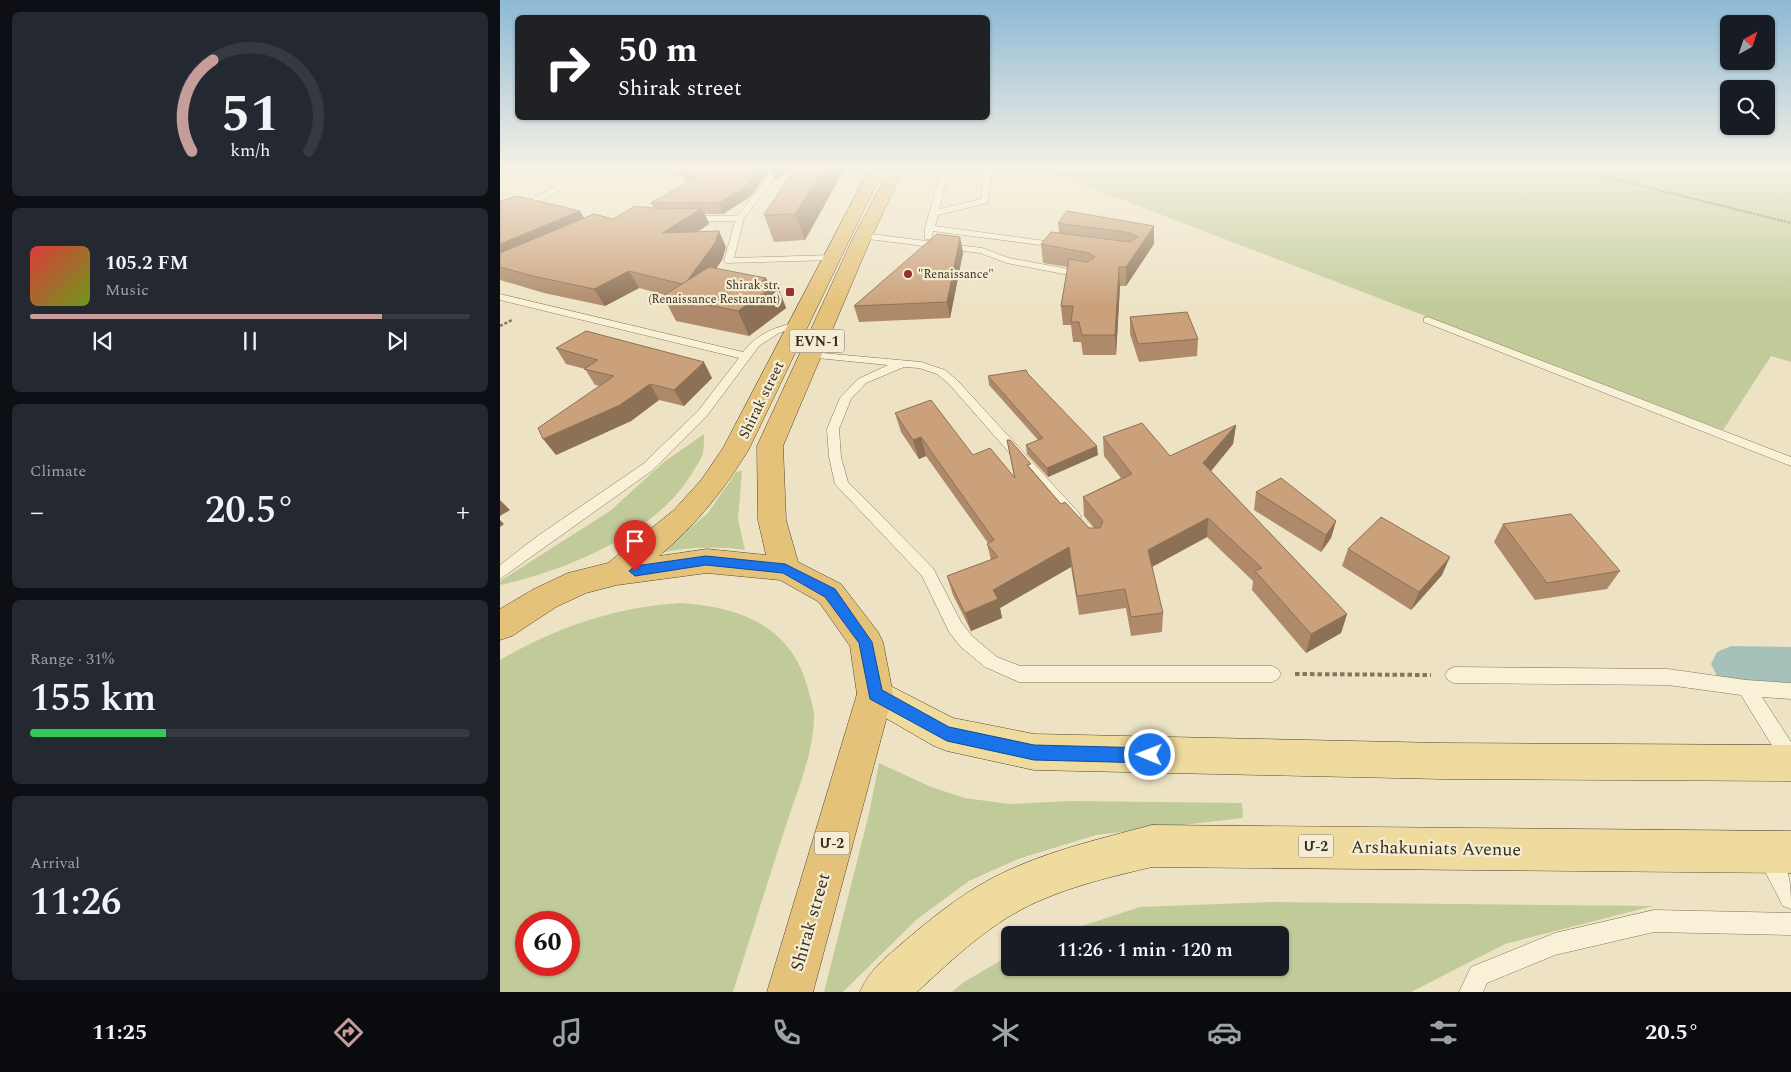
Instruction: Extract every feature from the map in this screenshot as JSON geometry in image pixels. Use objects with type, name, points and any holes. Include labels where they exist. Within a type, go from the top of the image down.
[{"type":"highway","name":"Shirak street","points":[[617,573],[676,526],[720,478],[853,214]]},
{"type":"highway","name":"Shirak street","points":[[785,569],[772,520],[770,446],[874,214]]},
{"type":"highway","name":"Shirak street","points":[[500,626],[544,598],[580,582],[617,573],[706,561],[785,569],[830,593],[866,642],[875,694],[790,992]]},
{"type":"main road","points":[[875,694],[947,734],[1034,752],[1442,761],[1791,761]]},
{"type":"main road","name":"Arshakuniats Avenue","points":[[883,992],[940,941],[983,908],[1073,866],[1152,846],[1778,852]]},
{"type":"lane","points":[[743,214],[740,218],[729,261],[831,258]]},
{"type":"lane","points":[[927,243],[934,214]]},
{"type":"lane","points":[[678,220],[740,218]]},
{"type":"lane","points":[[930,228],[1074,248]]},
{"type":"lane","points":[[863,236],[982,251],[1007,260],[1089,276]]},
{"type":"lane","points":[[500,297],[744,356]]},
{"type":"lane","points":[[1428,320],[1791,462]]},
{"type":"lane","points":[[500,573],[544,538],[603,500],[648,467],[702,414],[724,388],[744,356],[755,344],[774,332],[798,325]]},
{"type":"lane","points":[[811,355],[921,365],[941,372],[953,382],[1083,527]]},
{"type":"lane","points":[[903,363],[862,381],[846,398],[833,429],[835,457],[842,484],[928,572],[955,627],[967,642],[991,662],[1020,674],[1272,674]]},
{"type":"lane","points":[[1454,675],[1668,677],[1746,688],[1791,691]]},
{"type":"lane","points":[[1746,688],[1791,761]]},
{"type":"lane","points":[[1778,852],[1791,898]]},
{"type":"lane","points":[[1471,992],[1479,976],[1555,944],[1654,920],[1791,924]]},
{"type":"path","points":[[1756,214],[1791,223]]},
{"type":"path","points":[[1272,674],[1454,675]]},
{"type":"green space","points":[[1160,214],[1791,214],[1791,362],[1771,356],[1723,430]]},
{"type":"green space","points":[[704,434],[703,453],[694,470],[678,492],[658,512],[635,530],[609,546],[582,559],[554,570],[500,585],[500,581],[610,511],[664,462]]},
{"type":"green space","points":[[742,471],[738,520],[745,550],[702,548],[660,553],[708,513],[736,472]]},
{"type":"green space","points":[[681,603],[703,605],[743,615],[761,624],[776,635],[790,650],[800,667],[813,708],[813,732],[808,758],[733,992],[500,992],[500,660],[521,648],[565,629],[610,614]]},
{"type":"green space","points":[[879,763],[931,787],[965,798],[1009,804],[1070,801],[1242,803],[1243,818],[1096,835],[1018,859],[969,881],[916,920],[843,992],[824,992],[869,814]]},
{"type":"green space","points":[[1272,902],[1653,906],[1505,944],[1411,992],[952,992],[964,982],[1001,960],[1001,976],[1289,976],[1289,926],[1082,926],[1140,907]]},
{"type":"building","points":[[500,214],[572,214],[500,244]]},
{"type":"building","points":[[593,214],[613,219],[621,214],[692,214],[662,233],[719,231],[715,243],[687,281],[682,284],[629,271],[594,289],[500,267],[500,253]]},
{"type":"building","points":[[1065,214],[1086,214],[1154,226],[1126,267],[1119,267],[1115,335],[1082,335],[1079,322],[1071,322],[1073,306],[1061,306],[1069,259],[1087,262],[1095,257],[1088,253],[1041,244],[1051,232],[1130,242],[1138,237],[1131,233],[1058,223]]},
{"type":"building","points":[[937,234],[960,237],[947,302],[854,306]]},
{"type":"building","points":[[709,267],[766,278],[762,281],[777,284],[738,311],[663,296]]},
{"type":"building","points":[[1187,312],[1198,339],[1138,344],[1130,317]]},
{"type":"building","points":[[586,331],[704,362],[674,390],[650,384],[620,405],[543,439],[538,428],[614,376],[584,369],[598,360],[556,348]]},
{"type":"building","points":[[1026,370],[1097,446],[1047,468],[1026,445],[1043,438],[988,376]]},
{"type":"building","points":[[931,400],[973,455],[990,448],[1015,478],[1007,440],[1010,440],[1031,464],[1027,465],[1061,504],[1065,502],[1089,528],[1100,528],[1103,521],[1083,497],[1132,474],[1103,437],[1142,423],[1170,456],[1236,425],[1203,463],[1347,614],[1311,634],[1255,571],[1262,568],[1208,518],[1148,550],[1163,613],[1131,617],[1125,589],[1077,596],[1069,547],[993,590],[998,599],[965,613],[947,576],[998,557],[987,544],[994,540],[921,437],[913,440],[895,413]]},
{"type":"building","points":[[1281,478],[1336,521],[1326,535],[1256,492]]},
{"type":"building","points":[[1571,514],[1620,571],[1547,583],[1503,524]]},
{"type":"building","points":[[1381,517],[1450,557],[1419,592],[1348,549]]},
{"type":"waterway","points":[[1731,664],[1791,665]]},
{"type":"place","name":"\"Renaissance\"","points":[[908,274]]},
{"type":"place","name":"Shirak str. (Renaissance Restaurant)","points":[[790,292]]},
{"type":"route","points":[[635,571],[706,561],[785,569],[830,593],[866,642],[875,694],[947,734],[1034,752],[1150,755]]}]
